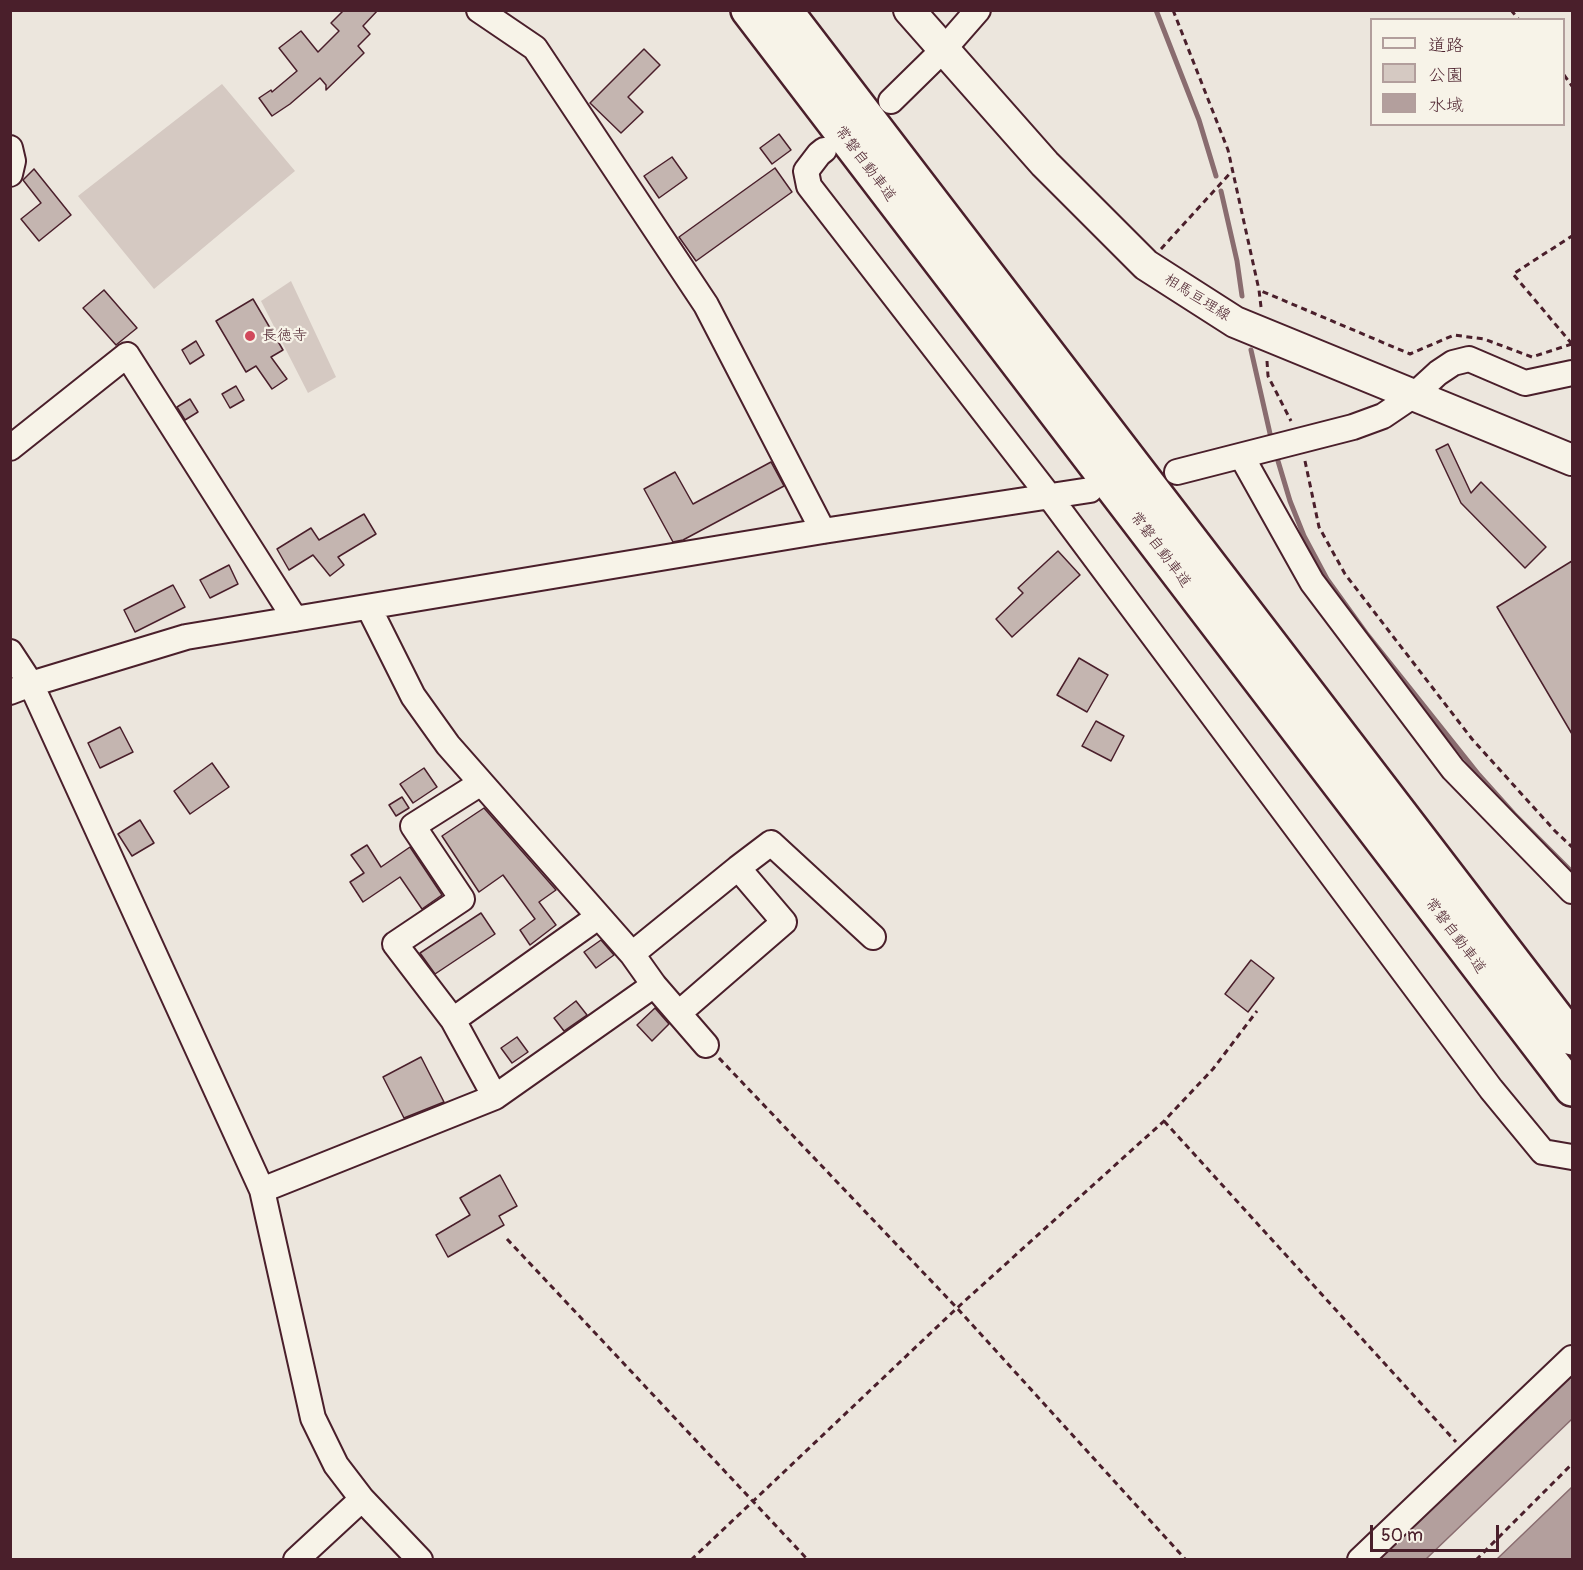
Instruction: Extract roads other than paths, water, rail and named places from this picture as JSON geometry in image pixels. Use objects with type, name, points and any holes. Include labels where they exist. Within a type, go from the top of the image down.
[{"type":"highway","name":"常磐自動車道","points":[[748,10],[1572,1089]]},
{"type":"highway","name":"常磐自動車道","points":[[785,10],[1572,1038]]},
{"type":"main road","name":"相馬亘理線","points":[[909,10],[1045,164],[1146,266],[1235,322],[1572,460]]},
{"type":"street","points":[[479,10],[535,48],[693,285],[706,305],[823,531]]},
{"type":"street","points":[[891,101],[943,50],[978,10]]},
{"type":"street","points":[[10,148],[13,161],[10,174]]},
{"type":"street","points":[[824,150],[806,171],[810,186],[1049,496],[1491,1089],[1543,1152],[1572,1157]]},
{"type":"street","points":[[10,448],[127,355],[295,620]]},
{"type":"street","points":[[1177,472],[1353,427],[1383,416],[1414,395],[1453,363],[1469,359],[1526,383],[1572,373]]},
{"type":"street","points":[[1242,457],[1312,582],[1453,769],[1572,891]]},
{"type":"street","points":[[21,688],[186,637],[823,531],[1090,490]]},
{"type":"street","points":[[369,608],[413,696],[448,745],[632,954],[654,985],[680,1012],[706,1045]]},
{"type":"street","points":[[10,652],[21,688],[262,1190],[314,1418],[336,1465],[362,1499],[420,1560]]},
{"type":"street","points":[[481,783],[413,826],[462,899],[395,944],[453,1020],[495,1097]]},
{"type":"street","points":[[632,954],[771,843],[873,936]]},
{"type":"street","points":[[680,1012],[784,922],[738,868]]},
{"type":"street","points":[[453,1020],[598,917]]},
{"type":"street","points":[[262,1190],[495,1097],[654,985]]},
{"type":"street","points":[[1360,1560],[1572,1358]]},
{"type":"street","points":[[296,1560],[362,1499]]},
{"type":"water","points":[[1572,1374],[1572,1419],[1426,1559],[1380,1559]]},
{"type":"water","points":[[1572,1487],[1572,1559],[1497,1559]]},
{"type":"waterway","points":[[1156,10],[1199,120],[1216,176]]},
{"type":"waterway","points":[[1221,191],[1237,261],[1242,296]]},
{"type":"waterway","points":[[1251,350],[1271,438]]},
{"type":"waterway","points":[[1278,461],[1304,536],[1327,579],[1366,633],[1479,775],[1572,872]]},
{"type":"place","name":"長徳寺","points":[[250,336]]}]
